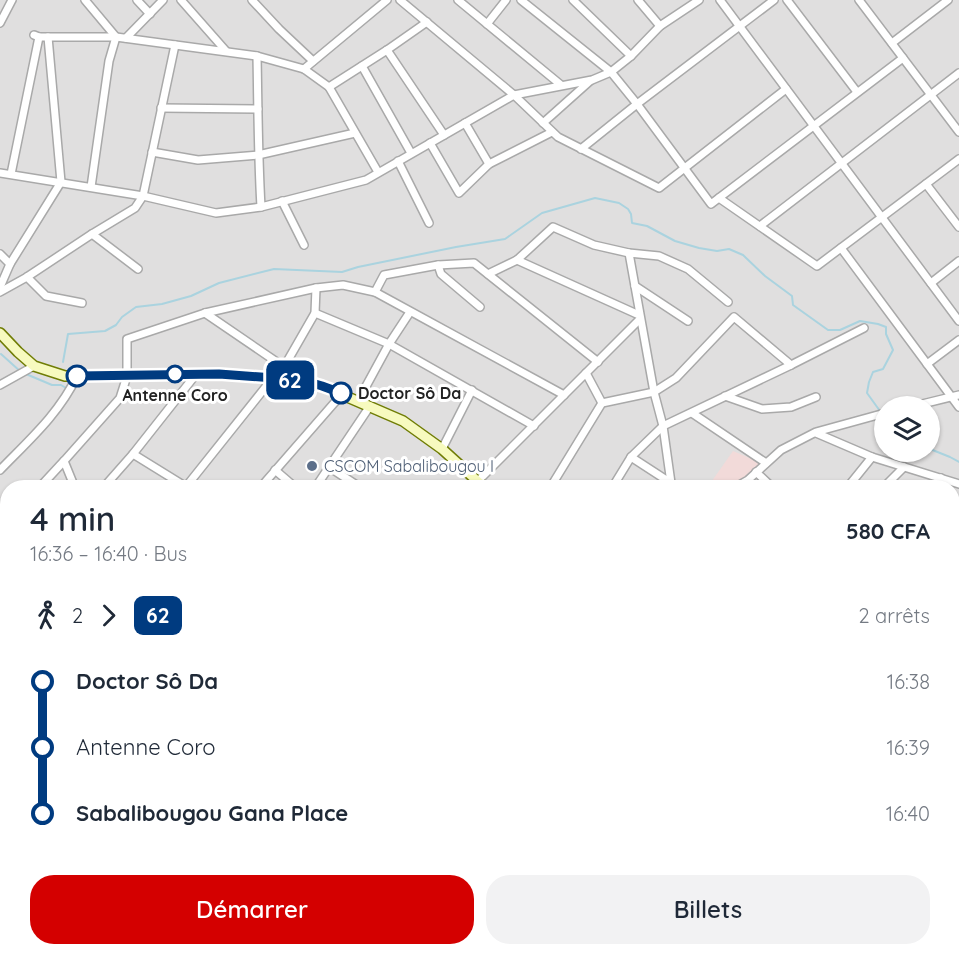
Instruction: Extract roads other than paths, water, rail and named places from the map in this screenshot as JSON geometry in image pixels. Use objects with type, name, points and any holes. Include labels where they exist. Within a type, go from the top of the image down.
[{"type":"main road","points":[[0,333],[34,366],[65,376],[219,374],[302,380],[322,386],[403,421],[442,449],[477,480]]},
{"type":"street","points":[[0,23],[12,0]]},
{"type":"street","points":[[85,0],[116,37]]},
{"type":"street","points":[[137,0],[150,14]]},
{"type":"street","points":[[126,38],[163,0]]},
{"type":"street","points":[[181,0],[226,51]]},
{"type":"street","points":[[252,0],[313,61]]},
{"type":"street","points":[[304,69],[387,0]]},
{"type":"street","points":[[400,0],[514,94],[558,137],[658,188],[786,89]]},
{"type":"street","points":[[458,0],[561,85]]},
{"type":"street","points":[[486,24],[506,0]]},
{"type":"street","points":[[521,0],[610,72],[637,104],[711,204],[903,58]]},
{"type":"street","points":[[573,0],[631,56]]},
{"type":"street","points":[[638,0],[660,26]]},
{"type":"street","points":[[0,173],[143,195],[216,213],[261,207],[366,180],[514,94],[592,80],[610,72],[631,56],[660,26],[699,0]]},
{"type":"street","points":[[720,0],[959,321]]},
{"type":"street","points":[[581,149],[774,0]]},
{"type":"street","points":[[787,0],[857,92]]},
{"type":"street","points":[[892,44],[948,0]]},
{"type":"street","points":[[862,2],[959,132]]},
{"type":"street","points":[[329,87],[427,22]]},
{"type":"street","points":[[11,174],[36,36],[126,38],[257,56],[304,69],[329,87],[378,172]]},
{"type":"street","points":[[0,287],[10,264],[61,182],[48,37]]},
{"type":"street","points":[[91,187],[109,61],[116,37]]},
{"type":"street","points":[[0,292],[135,208],[143,195],[175,45]]},
{"type":"street","points":[[387,50],[444,135]]},
{"type":"street","points":[[257,56],[261,207]]},
{"type":"street","points":[[362,66],[411,153]]},
{"type":"street","points":[[760,226],[959,73]]},
{"type":"street","points":[[543,123],[592,80]]},
{"type":"street","points":[[161,108],[258,109]]},
{"type":"street","points":[[465,123],[489,164]]},
{"type":"street","points":[[430,143],[459,193],[489,164],[552,132]]},
{"type":"street","points":[[152,152],[198,160],[258,156],[355,133]]},
{"type":"street","points":[[719,198],[817,266],[959,159]]},
{"type":"street","points":[[398,161],[429,223]]},
{"type":"street","points":[[926,184],[959,226]]},
{"type":"street","points":[[282,201],[304,245]]},
{"type":"street","points":[[488,274],[517,260],[553,227],[594,245],[629,253],[659,256],[688,269],[728,302]]},
{"type":"street","points":[[92,234],[138,269]]},
{"type":"street","points":[[841,248],[927,364],[955,396],[959,407]]},
{"type":"street","points":[[629,253],[654,392],[673,480]]},
{"type":"street","points":[[0,254],[10,264]]},
{"type":"street","points":[[517,260],[640,317]]},
{"type":"street","points":[[931,283],[959,261]]},
{"type":"street","points":[[375,292],[384,275],[474,263],[598,362]]},
{"type":"street","points":[[438,266],[441,274],[480,307]]},
{"type":"street","points":[[27,277],[46,296],[82,303]]},
{"type":"street","points":[[46,480],[120,398],[127,376],[127,339],[205,313],[316,288],[343,285],[375,292],[564,395]]},
{"type":"street","points":[[635,286],[688,321]]},
{"type":"street","points":[[192,480],[284,367],[315,313],[316,288]]},
{"type":"street","points":[[358,401],[389,344],[410,312]]},
{"type":"street","points":[[205,313],[284,367]]},
{"type":"street","points":[[315,313],[389,344],[534,426]]},
{"type":"street","points":[[486,480],[534,426],[640,317]]},
{"type":"street","points":[[555,480],[602,403],[654,392],[676,378],[734,317],[791,365]]},
{"type":"street","points":[[617,480],[631,457],[663,426],[864,328]]},
{"type":"street","points":[[927,364],[959,340]]},
{"type":"street","points":[[0,385],[34,366]]},
{"type":"street","points":[[586,373],[602,403]]},
{"type":"street","points":[[111,480],[197,374]]},
{"type":"street","points":[[0,470],[55,412],[77,376]]},
{"type":"street","points":[[442,449],[472,390]]},
{"type":"street","points":[[267,480],[342,394]]},
{"type":"street","points":[[725,396],[762,409],[791,407],[816,397]]},
{"type":"street","points":[[940,400],[955,396]]},
{"type":"street","points":[[320,480],[370,406]]},
{"type":"street","points":[[692,413],[766,463]]},
{"type":"street","points":[[748,480],[781,450],[816,432],[874,416]]},
{"type":"street","points":[[816,432],[872,457],[946,480]]},
{"type":"street","points":[[133,454],[175,480]]},
{"type":"street","points":[[631,457],[666,480]]},
{"type":"street","points":[[853,480],[872,457]]},
{"type":"street","points":[[64,461],[72,480]]},
{"type":"street","points":[[329,467],[349,480]]},
{"type":"street","points":[[891,480],[904,467]]},
{"type":"street","points":[[275,470],[287,480]]},
{"type":"street","points":[[756,472],[764,480]]},
{"type":"waterway","points":[[63,362],[68,334],[105,331],[116,325],[122,317],[136,307],[162,304],[191,296],[219,283],[274,269],[342,272],[456,247],[505,239],[542,213],[595,198],[619,203],[628,209],[632,223],[647,226],[675,241],[717,251],[729,249],[743,255],[765,276],[792,296],[793,305],[828,330],[840,330],[860,321],[886,327],[886,334],[893,350],[883,369],[873,372],[869,382],[867,393],[874,403]]},
{"type":"waterway","points":[[1,354],[21,372]]},
{"type":"waterway","points":[[26,374],[52,385],[61,385],[66,390]]},
{"type":"waterway","points":[[940,453],[959,462]]},
{"type":"place","name":"Antenne Coro","points":[[175,374]]},
{"type":"place","name":"Doctor Sô Da","points":[[341,393]]},
{"type":"place","name":"CSCOM Sabalibougou I","points":[[312,466]]}]
